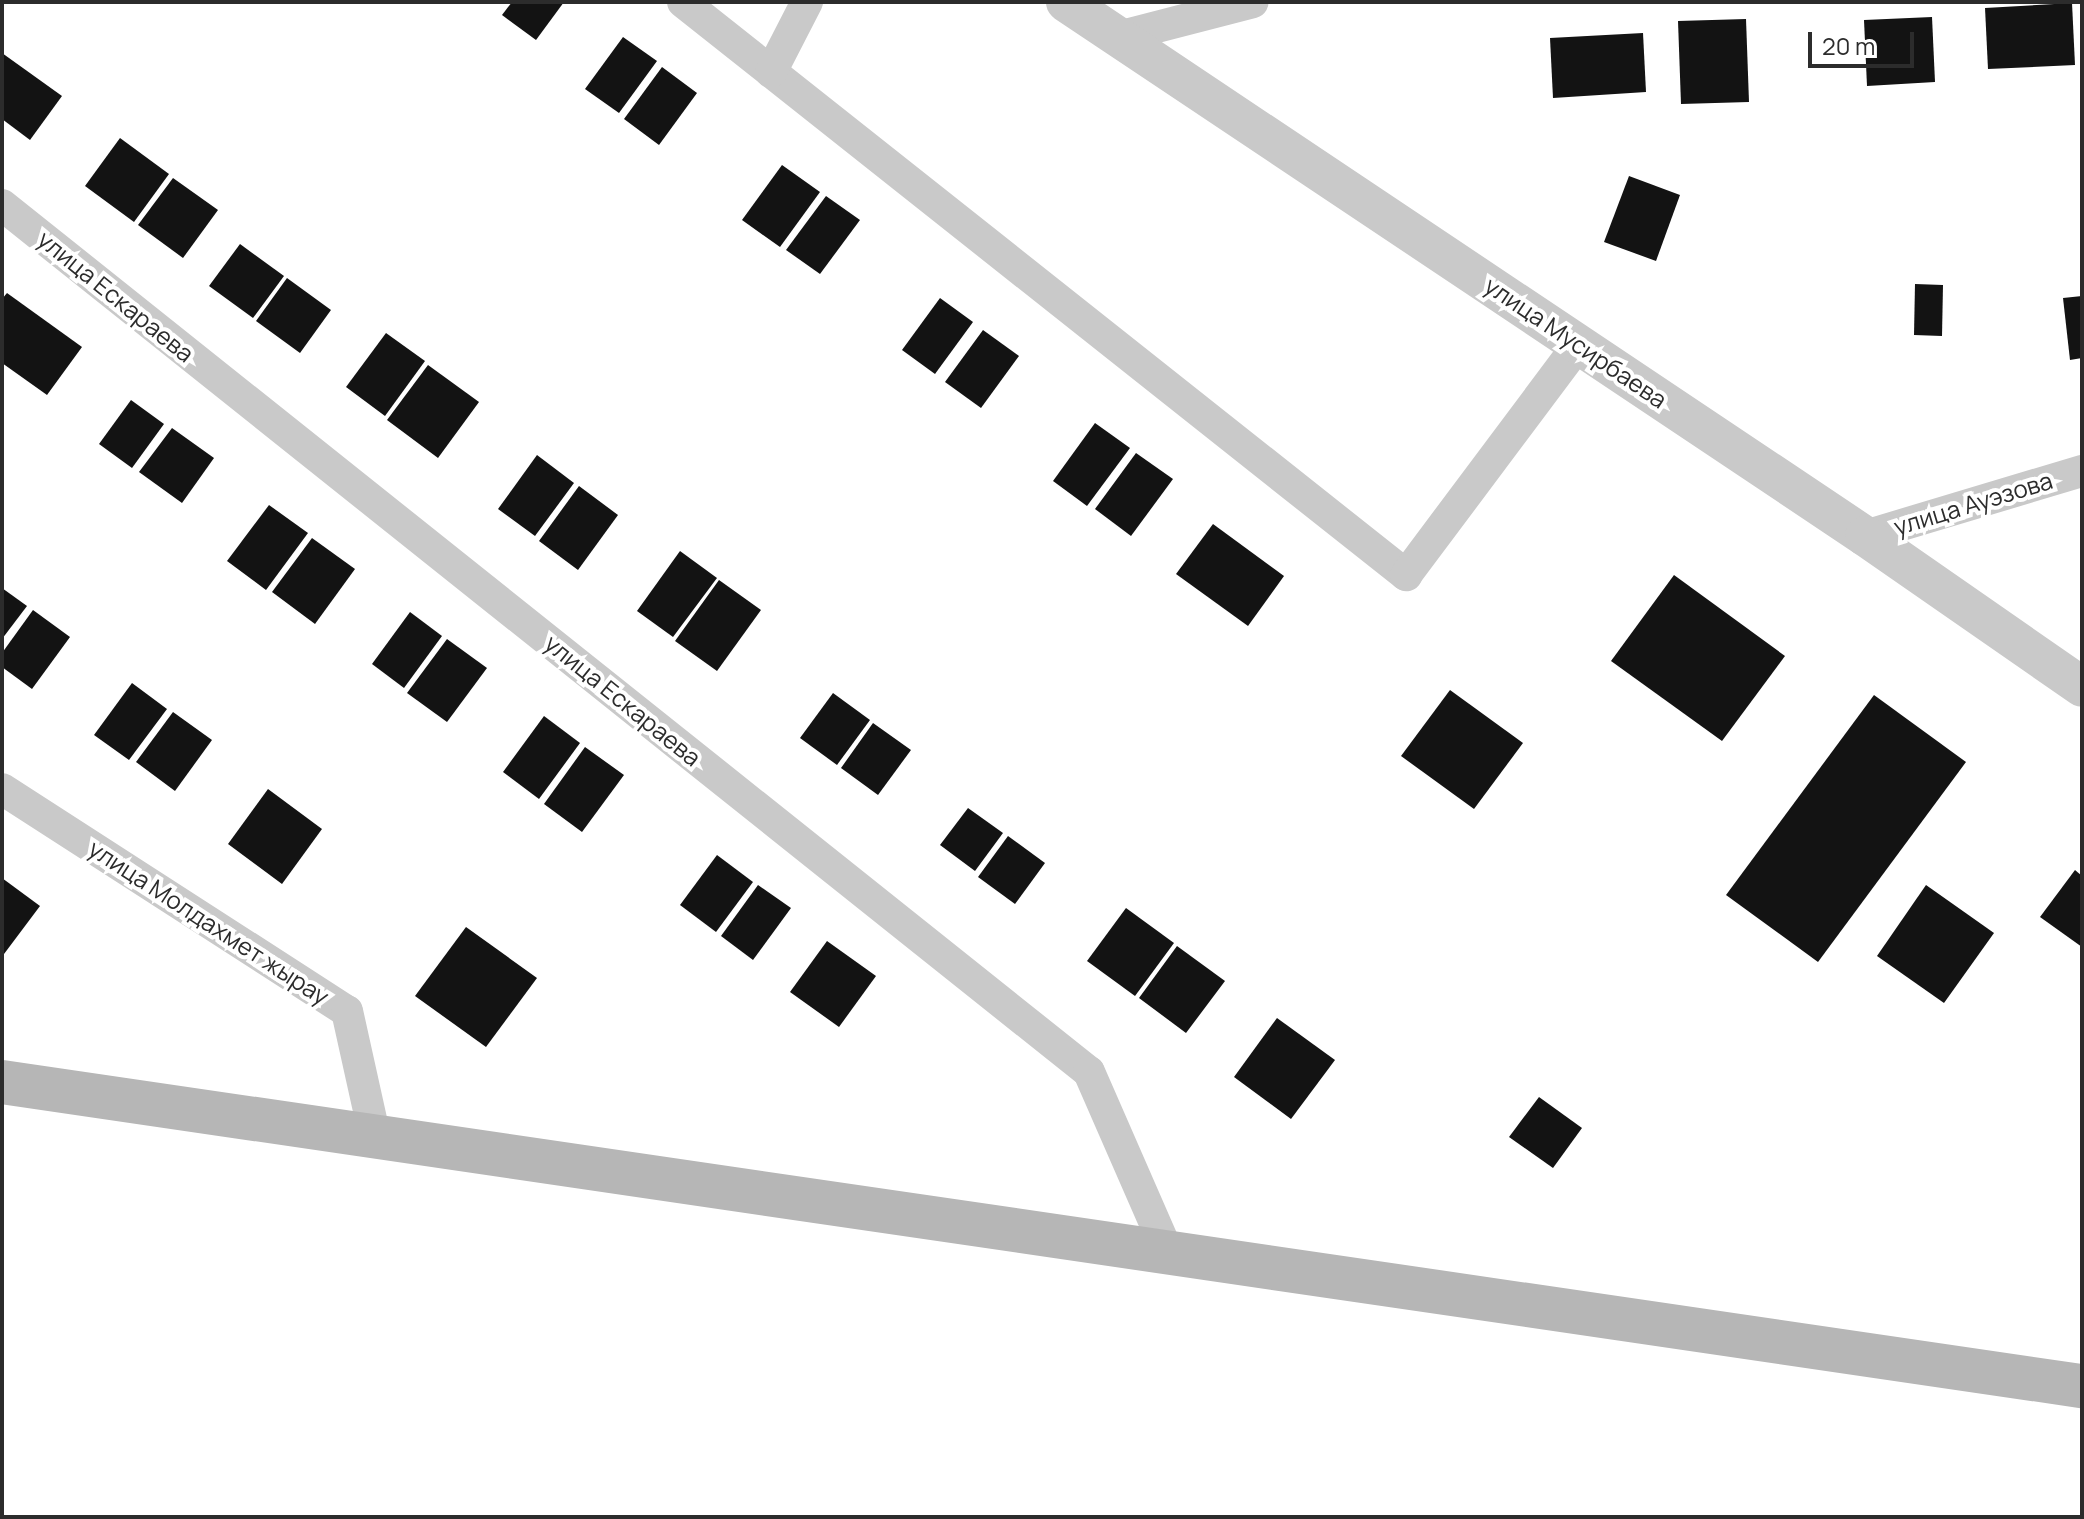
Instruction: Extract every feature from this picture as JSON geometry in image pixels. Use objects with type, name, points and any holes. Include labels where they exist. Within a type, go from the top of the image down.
[{"type":"main road","points":[[2,1082],[2082,1386]]},
{"type":"street","points":[[683,2],[1406,575],[1579,344]]},
{"type":"street","points":[[771,72],[807,2]]},
{"type":"street","name":"улица Мусирбаева","points":[[1066,2],[1865,536],[2082,687]]},
{"type":"street","points":[[1118,37],[1253,2]]},
{"type":"street","name":"улица Ескараева","points":[[2,205],[1089,1072],[1168,1253]]},
{"type":"street","name":"улица Ауэзова","points":[[1865,536],[2082,471]]},
{"type":"street","name":"улица Молдахмет жырау","points":[[2,789],[347,1011],[375,1137]]},
{"type":"building","points":[[512,2],[564,2],[536,40],[502,15]]},
{"type":"building","points":[[2072,3],[2075,65],[1988,69],[1985,8]]},
{"type":"building","points":[[1932,17],[1935,82],[1867,86],[1864,20]]},
{"type":"building","points":[[1746,19],[1749,102],[1681,104],[1678,21]]},
{"type":"building","points":[[1643,33],[1646,92],[1553,98],[1550,38]]},
{"type":"building","points":[[623,37],[657,61],[619,113],[585,89]]},
{"type":"building","points":[[2,53],[62,96],[30,140],[2,119]]},
{"type":"building","points":[[662,67],[697,93],[659,145],[624,119]]},
{"type":"building","points":[[120,138],[169,174],[134,222],[85,186]]},
{"type":"building","points":[[782,165],[820,192],[780,247],[742,220]]},
{"type":"building","points":[[1629,176],[1680,195],[1656,261],[1604,242]]},
{"type":"building","points":[[173,178],[218,210],[183,258],[138,225]]},
{"type":"building","points":[[826,196],[860,220],[820,274],[786,250]]},
{"type":"building","points":[[240,244],[284,276],[253,318],[209,286]]},
{"type":"building","points":[[287,278],[331,310],[300,353],[256,321]]},
{"type":"building","points":[[1915,284],[1943,285],[1942,336],[1914,335]]},
{"type":"building","points":[[7,293],[82,347],[47,395],[2,363],[2,299]]},
{"type":"building","points":[[2082,296],[2082,358],[2070,360],[2063,298]]},
{"type":"building","points":[[940,298],[973,322],[935,374],[902,350]]},
{"type":"building","points":[[983,330],[1019,356],[981,408],[945,382]]},
{"type":"building","points":[[386,333],[425,361],[385,416],[346,387]]},
{"type":"building","points":[[428,365],[479,402],[438,458],[387,420]]},
{"type":"building","points":[[131,400],[164,424],[132,468],[99,444]]},
{"type":"building","points":[[1095,423],[1130,448],[1087,506],[1053,481]]},
{"type":"building","points":[[172,428],[214,458],[182,503],[139,472]]},
{"type":"building","points":[[1136,453],[1173,479],[1131,536],[1095,509]]},
{"type":"building","points":[[537,455],[574,483],[535,536],[498,509]]},
{"type":"building","points":[[579,486],[618,515],[578,570],[539,541]]},
{"type":"building","points":[[269,505],[308,533],[266,590],[227,561]]},
{"type":"building","points":[[1213,524],[1284,576],[1248,626],[1176,574]]},
{"type":"building","points":[[312,538],[355,569],[315,624],[272,592]]},
{"type":"building","points":[[680,551],[717,578],[673,637],[637,611]]},
{"type":"building","points":[[1674,575],[1785,656],[1722,741],[1611,661]]},
{"type":"building","points":[[719,580],[761,610],[717,671],[675,641]]},
{"type":"building","points":[[2,588],[27,606],[2,639]]},
{"type":"building","points":[[33,610],[70,637],[32,689],[2,667],[2,653]]},
{"type":"building","points":[[410,612],[442,636],[404,688],[372,664]]},
{"type":"building","points":[[447,639],[487,668],[447,722],[407,693]]},
{"type":"building","points":[[132,683],[167,709],[129,760],[94,735]]},
{"type":"building","points":[[1450,690],[1523,743],[1474,809],[1401,756]]},
{"type":"building","points":[[833,693],[870,720],[837,765],[800,738]]},
{"type":"building","points":[[1874,695],[1966,762],[1818,962],[1726,895]]},
{"type":"building","points":[[173,712],[212,740],[175,791],[136,762]]},
{"type":"building","points":[[544,716],[580,743],[539,799],[503,772]]},
{"type":"building","points":[[873,723],[911,750],[878,795],[841,768]]},
{"type":"building","points":[[585,747],[624,775],[582,832],[544,804]]},
{"type":"building","points":[[268,789],[322,829],[282,884],[228,844]]},
{"type":"building","points":[[968,808],[1003,833],[975,871],[940,845]]},
{"type":"building","points":[[1008,836],[1045,863],[1015,904],[978,877]]},
{"type":"building","points":[[717,855],[753,882],[716,932],[680,905]]},
{"type":"building","points":[[2075,870],[2082,876],[2082,947],[2040,917]]},
{"type":"building","points":[[2,878],[40,906],[4,954],[2,953]]},
{"type":"building","points":[[758,885],[791,908],[753,960],[721,936]]},
{"type":"building","points":[[1926,885],[1994,933],[1944,1003],[1877,956]]},
{"type":"building","points":[[1126,908],[1174,943],[1135,996],[1087,961]]},
{"type":"building","points":[[466,927],[537,978],[486,1047],[415,996]]},
{"type":"building","points":[[827,941],[876,976],[839,1027],[790,992]]},
{"type":"building","points":[[1177,946],[1225,981],[1186,1033],[1139,998]]},
{"type":"building","points":[[1277,1018],[1335,1060],[1291,1119],[1234,1077]]},
{"type":"building","points":[[1539,1097],[1582,1128],[1553,1168],[1509,1137]]}]
